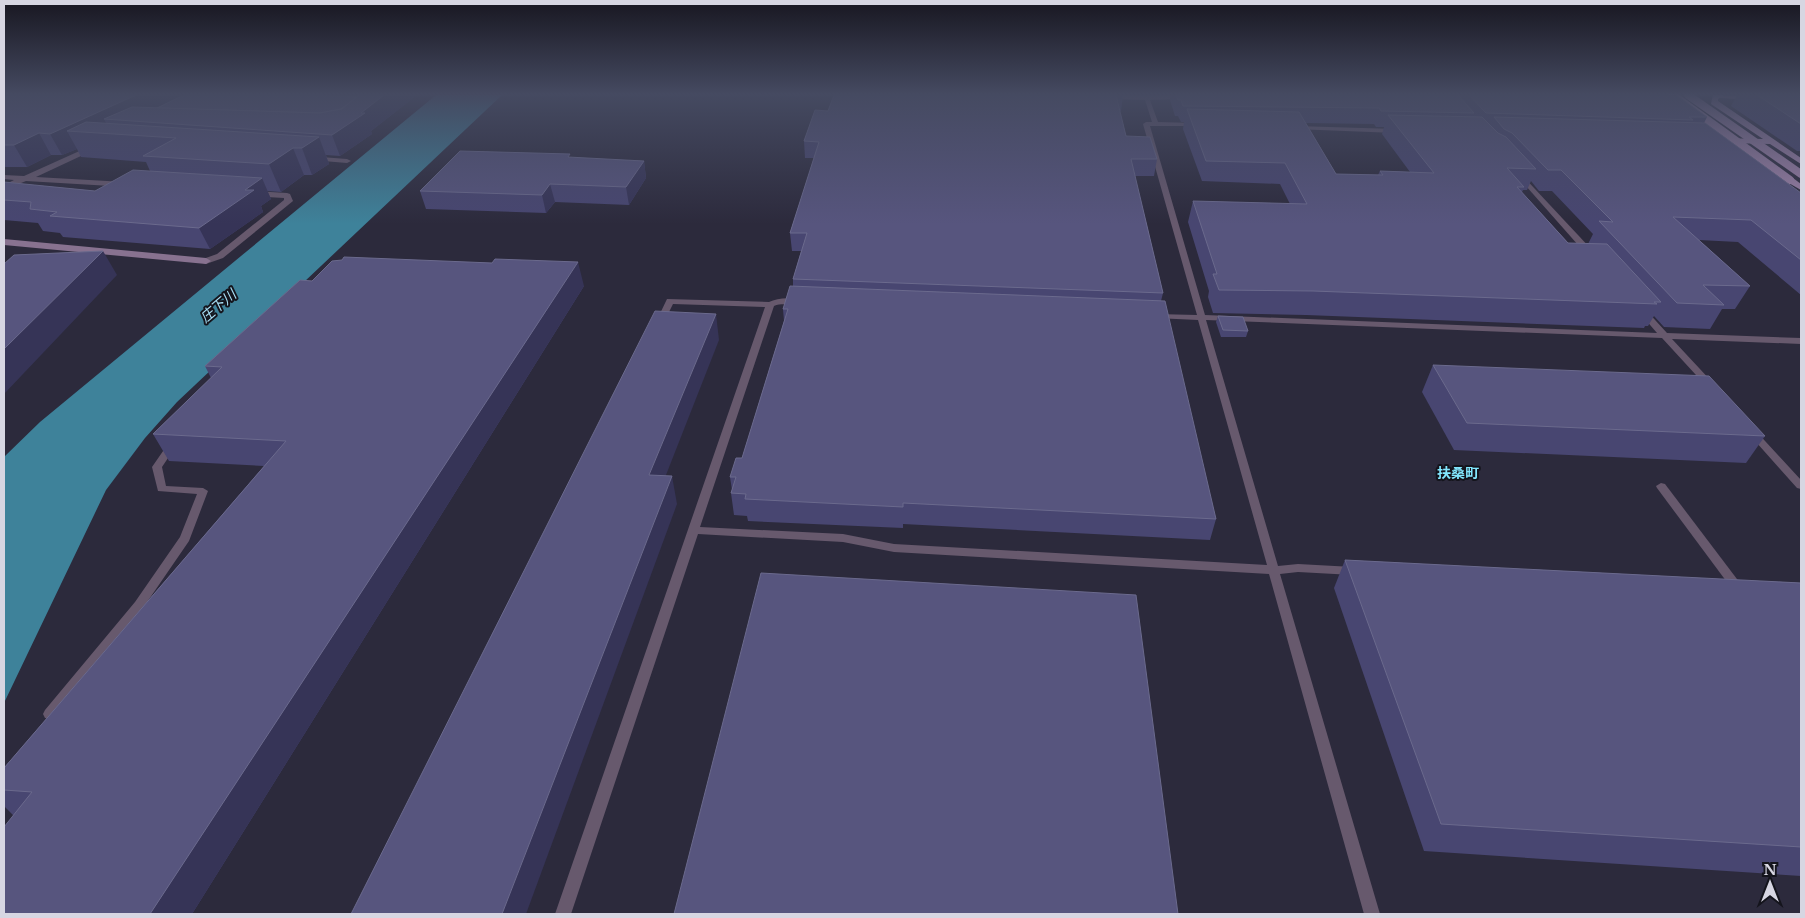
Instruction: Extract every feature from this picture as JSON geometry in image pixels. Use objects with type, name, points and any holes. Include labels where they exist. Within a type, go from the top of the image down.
[{"type":"main road","points":[[1731,138],[1801,188]]},
{"type":"main road","points":[[1749,138],[1801,174]]},
{"type":"main road","points":[[1766,138],[1801,162]]},
{"type":"main road","points":[[1772,142],[1716,139],[1801,198]]},
{"type":"street","points":[[4,188],[24,177],[100,144]]},
{"type":"street","points":[[306,158],[347,161]]},
{"type":"street","points":[[4,177],[133,185]]},
{"type":"street","points":[[4,242],[206,261],[220,256],[289,201],[286,196],[238,193]]},
{"type":"lane","points":[[1150,138],[1372,914]]},
{"type":"lane","points":[[1514,170],[1593,256]]},
{"type":"lane","points":[[652,337],[670,301],[770,305],[778,301],[807,302]]},
{"type":"lane","points":[[563,914],[770,305]]},
{"type":"lane","points":[[1638,306],[1717,393]]},
{"type":"lane","points":[[1142,315],[1801,340]]},
{"type":"lane","points":[[1743,422],[1801,486]]},
{"type":"lane","points":[[43,723],[139,605],[185,538],[203,491],[162,489],[157,467],[179,434]]},
{"type":"lane","points":[[1661,486],[1746,593],[1722,592]]},
{"type":"lane","points":[[694,530],[843,538],[894,548],[1274,570],[1298,568],[1367,572]]},
{"type":"water","name":"庄下川","points":[[384,138],[457,138],[177,402],[145,438],[106,490],[4,703],[4,457],[40,422]]},
{"type":"building","points":[[4,138],[29,138],[14,145],[4,145]]},
{"type":"building","points":[[174,138],[318,138],[302,148],[293,148],[269,164],[143,156],[176,138]]},
{"type":"building","points":[[805,138],[1150,138],[1157,159],[1131,159],[1163,293],[793,279],[807,233],[790,233],[819,142],[804,141]]},
{"type":"building","points":[[1198,138],[1314,138],[1336,174],[1383,175],[1380,171],[1434,173],[1406,138],[1507,138],[1536,169],[1507,168],[1524,187],[1517,187],[1568,243],[1607,244],[1661,302],[1654,302],[1657,304],[1313,291],[1219,290],[1213,274],[1217,274],[1193,201],[1307,204],[1285,163],[1206,161]]},
{"type":"building","points":[[1517,138],[1725,138],[1801,193],[1801,260],[1751,220],[1673,217],[1750,286],[1703,285],[1724,305],[1677,303],[1599,221],[1613,222],[1561,170],[1548,170]]},
{"type":"building","points":[[460,151],[570,154],[568,157],[644,161],[626,187],[550,184],[542,195],[420,191]]},
{"type":"building","points":[[133,170],[262,178],[245,190],[254,190],[199,228],[50,216],[57,212],[30,209],[31,202],[4,200],[4,182],[95,191]]},
{"type":"building","points":[[103,251],[4,349],[4,264],[14,255]]},
{"type":"building","points":[[344,257],[492,263],[495,259],[578,262],[150,914],[4,914],[4,827],[32,792],[4,790],[4,768],[286,441],[153,434],[222,367],[205,366],[300,280],[312,281],[332,261],[342,260]]},
{"type":"building","points":[[790,286],[1165,301],[1216,519],[903,503],[903,507],[745,499],[746,494],[731,493],[736,477],[730,477],[736,458],[742,458],[788,309],[783,309]]},
{"type":"building","points":[[655,311],[716,314],[649,475],[672,476],[502,914],[351,914]]},
{"type":"building","points":[[1218,316],[1243,317],[1248,331],[1223,330]]},
{"type":"building","points":[[1433,365],[1709,376],[1765,436],[1467,423]]},
{"type":"building","points":[[1345,560],[1801,583],[1801,847],[1441,824]]},
{"type":"building","points":[[761,573],[1136,595],[1178,914],[674,914]]},
{"type":"district","name":"扶桑町","points":[[1458,473]]}]
